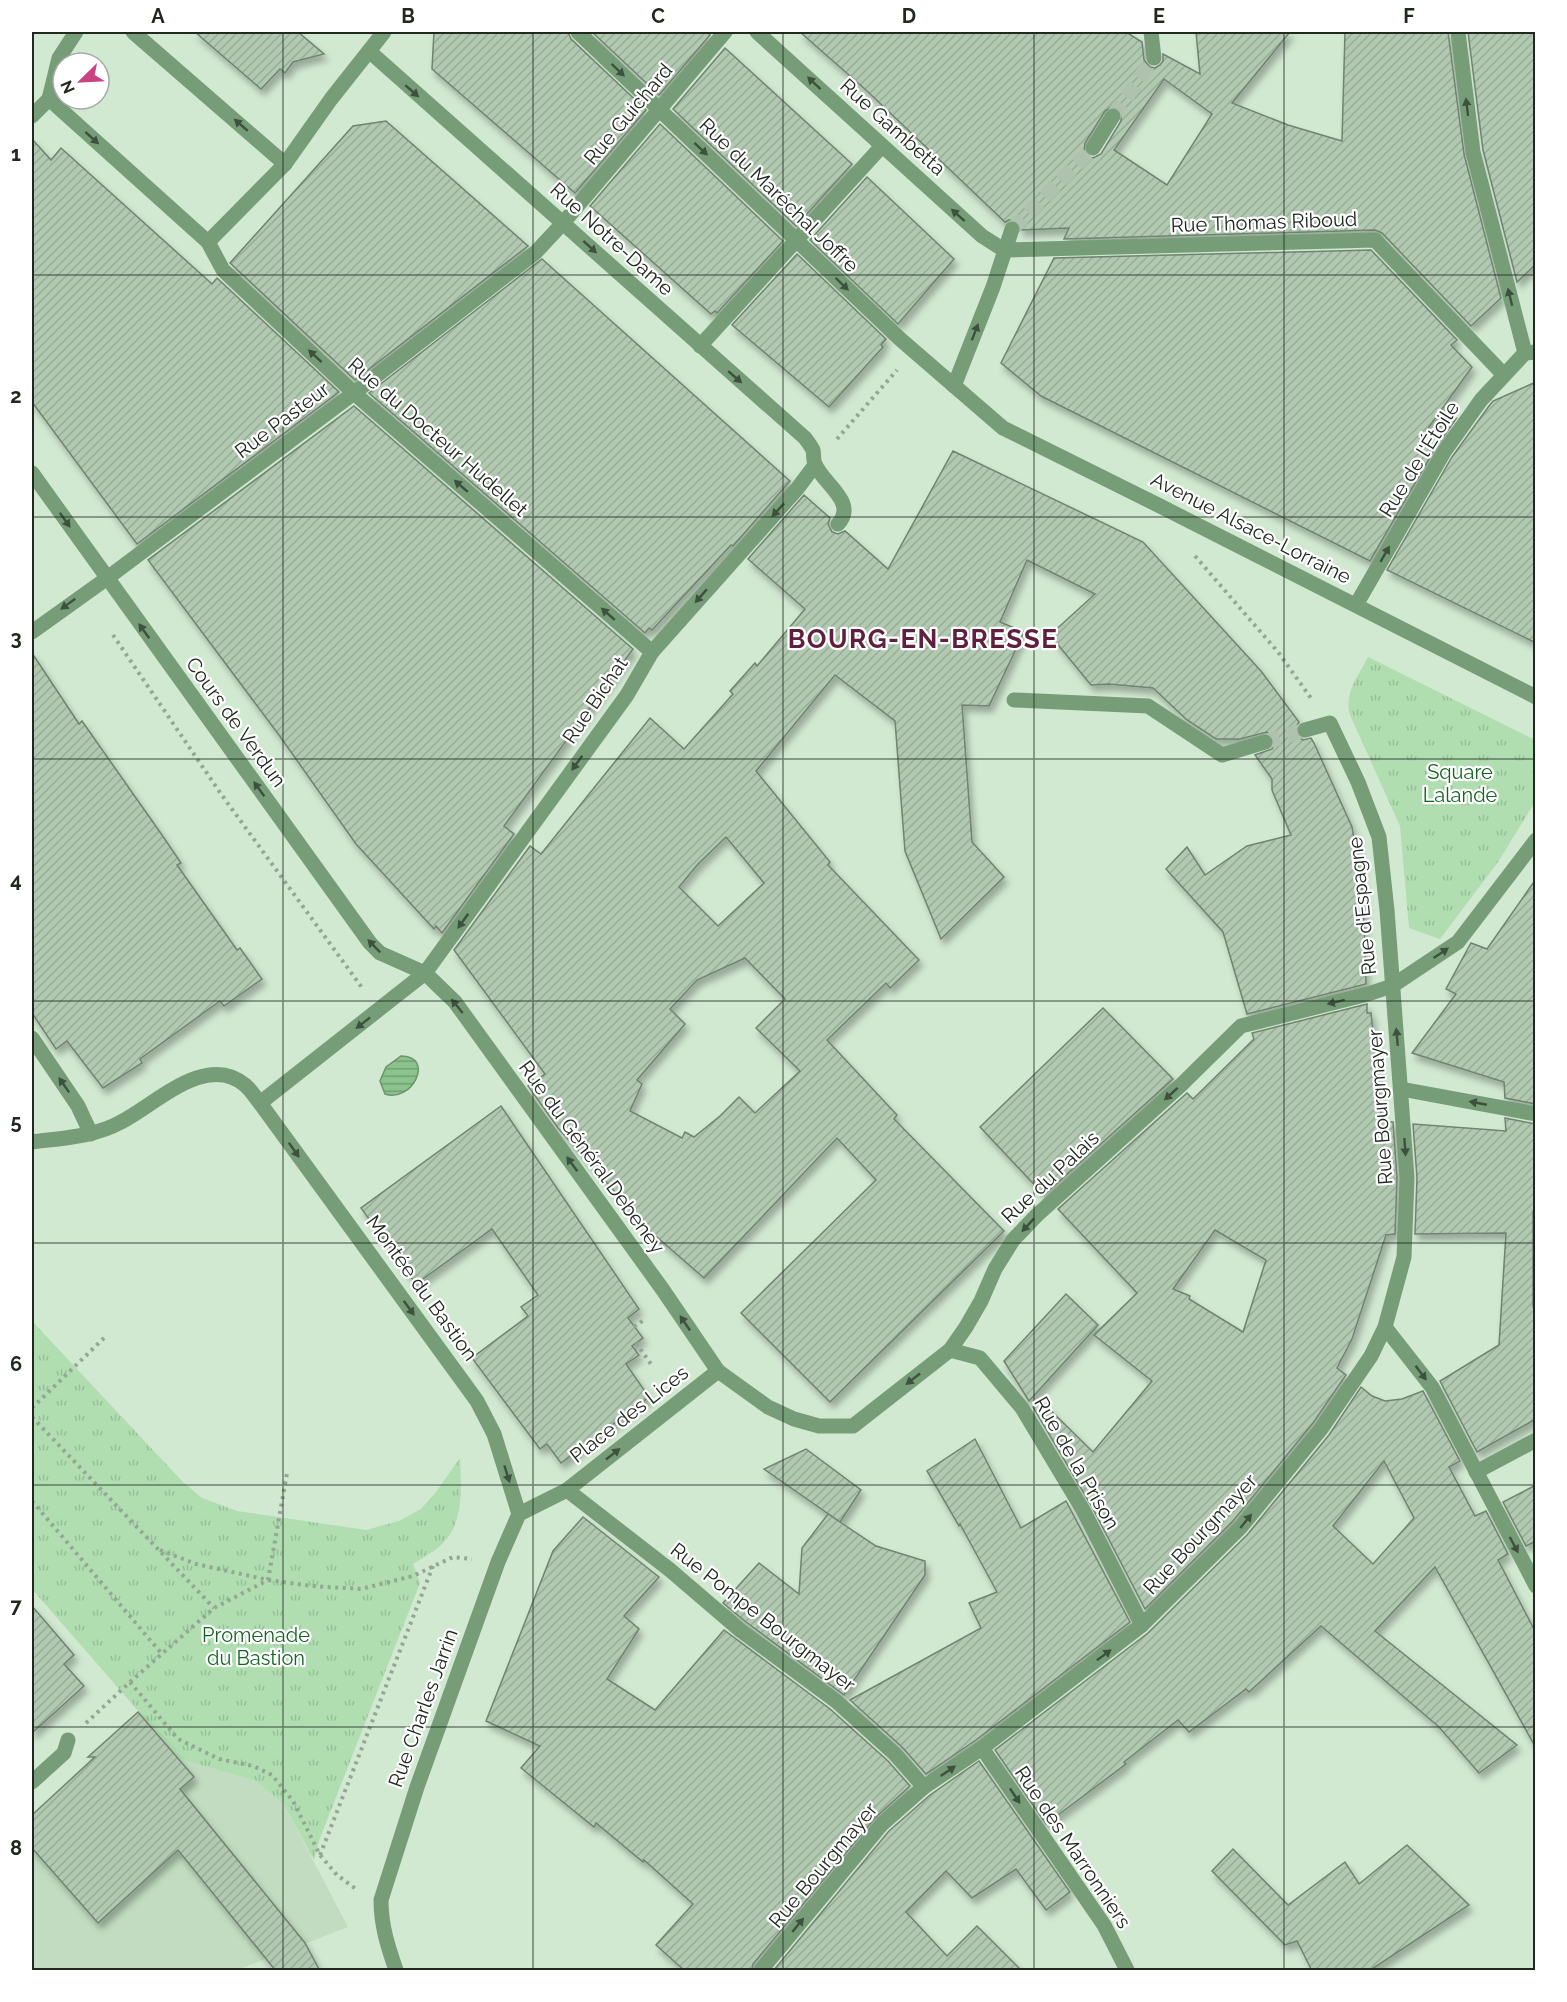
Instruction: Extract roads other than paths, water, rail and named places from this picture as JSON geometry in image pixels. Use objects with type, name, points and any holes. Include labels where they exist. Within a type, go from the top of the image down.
[{"type":"street","points":[[32,116],[49,99],[60,58],[76,32]]},
{"type":"street","points":[[133,32],[285,164]]},
{"type":"street","points":[[208,242],[285,164],[331,99],[384,32]]},
{"type":"street","name":"Rue du Maréchal Joffre","points":[[578,32],[913,351],[954,386]]},
{"type":"street","name":"Rue Guichard","points":[[563,223],[725,32]]},
{"type":"street","name":"Rue Gambetta","points":[[757,32],[982,236],[1004,250]]},
{"type":"street","points":[[1151,32],[1154,58]]},
{"type":"street","points":[[1458,32],[1473,152],[1530,353]]},
{"type":"street","name":"Rue Notre-Dame","points":[[369,51],[805,438],[813,450],[815,465],[842,500],[846,511],[838,524]]},
{"type":"street","name":"Rue du Docteur Hudellet","points":[[49,99],[208,242],[223,270],[354,393],[652,652]]},
{"type":"street","points":[[1093,148],[1113,116]]},
{"type":"street","points":[[700,346],[882,146]]},
{"type":"street","name":"Rue Pasteur","points":[[32,632],[354,393],[535,253],[563,223]]},
{"type":"street","points":[[954,386],[993,287],[1012,229]]},
{"type":"street","name":"Rue Thomas Riboud","points":[[1004,250],[1375,240],[1504,375]]},
{"type":"street","name":"Rue de l'Étoile","points":[[1356,605],[1444,452],[1481,400],[1504,375],[1530,353]]},
{"type":"street","name":"Avenue Alsace-Lorraine","points":[[954,386],[1003,428],[1536,697]]},
{"type":"street","name":"Rue Bichat","points":[[260,1103],[425,973],[627,694],[652,652],[797,489],[815,465]]},
{"type":"street","name":"Cours de Verdun","points":[[32,472],[106,579],[370,943],[380,953],[425,973]]},
{"type":"street","points":[[1014,700],[1148,706],[1222,755],[1266,742]]},
{"type":"street","name":"Rue d'Espagne","points":[[1305,730],[1330,723],[1358,782],[1379,837],[1392,986]]},
{"type":"street","name":"Rue du Palais","points":[[718,1371],[768,1407],[794,1419],[819,1426],[854,1426],[950,1350],[981,1301],[995,1269],[1013,1240],[1037,1215],[1181,1085],[1241,1026],[1392,986],[1458,942],[1536,840]]},
{"type":"street","name":"Rue du Général Debeney","points":[[425,973],[455,1002],[663,1290],[718,1371]]},
{"type":"street","name":"Rue Bourgmayer","points":[[761,1971],[882,1824],[924,1787],[982,1748],[1142,1625],[1240,1528],[1321,1429],[1371,1356],[1385,1327],[1404,1257],[1407,1178],[1392,986]]},
{"type":"street","points":[[32,1038],[78,1106],[91,1134]]},
{"type":"street","name":"Montée du Bastion","points":[[32,1142],[91,1134],[121,1122],[188,1081],[201,1076],[221,1075],[244,1084],[477,1401],[494,1434],[519,1514]]},
{"type":"street","points":[[1401,1089],[1536,1114]]},
{"type":"street","points":[[1385,1327],[1431,1388],[1536,1587]]},
{"type":"street","name":"Rue de la Prison","points":[[950,1350],[980,1358],[1023,1408],[1083,1509],[1142,1625]]},
{"type":"street","name":"Place des Lices","points":[[567,1490],[718,1371]]},
{"type":"street","points":[[1476,1472],[1536,1440]]},
{"type":"street","points":[[519,1514],[567,1490]]},
{"type":"street","name":"Rue Pompe Bourgmayer","points":[[567,1490],[670,1570],[740,1629],[836,1701],[895,1754],[924,1787]]},
{"type":"street","name":"Rue Charles Jarrin","points":[[396,1971],[383,1930],[381,1900],[417,1787],[498,1562],[519,1514]]},
{"type":"street","points":[[32,1782],[64,1752],[68,1740]]},
{"type":"street","name":"Rue des Marronniers","points":[[982,1748],[1104,1925],[1127,1971]]},
{"type":"tunnel","points":[[1113,116],[1154,58]]},
{"type":"tunnel","points":[[1012,229],[1093,148]]},
{"type":"tunnel","points":[[1265,742],[1305,730]]},
{"type":"district","name":"BOURG-EN-BRESSE","points":[[923,639]]},
{"type":"park label","name":"Square Lalande","points":[[1460,784]]},
{"type":"park label","name":"Promenade du Bastion","points":[[256,1646]]}]
